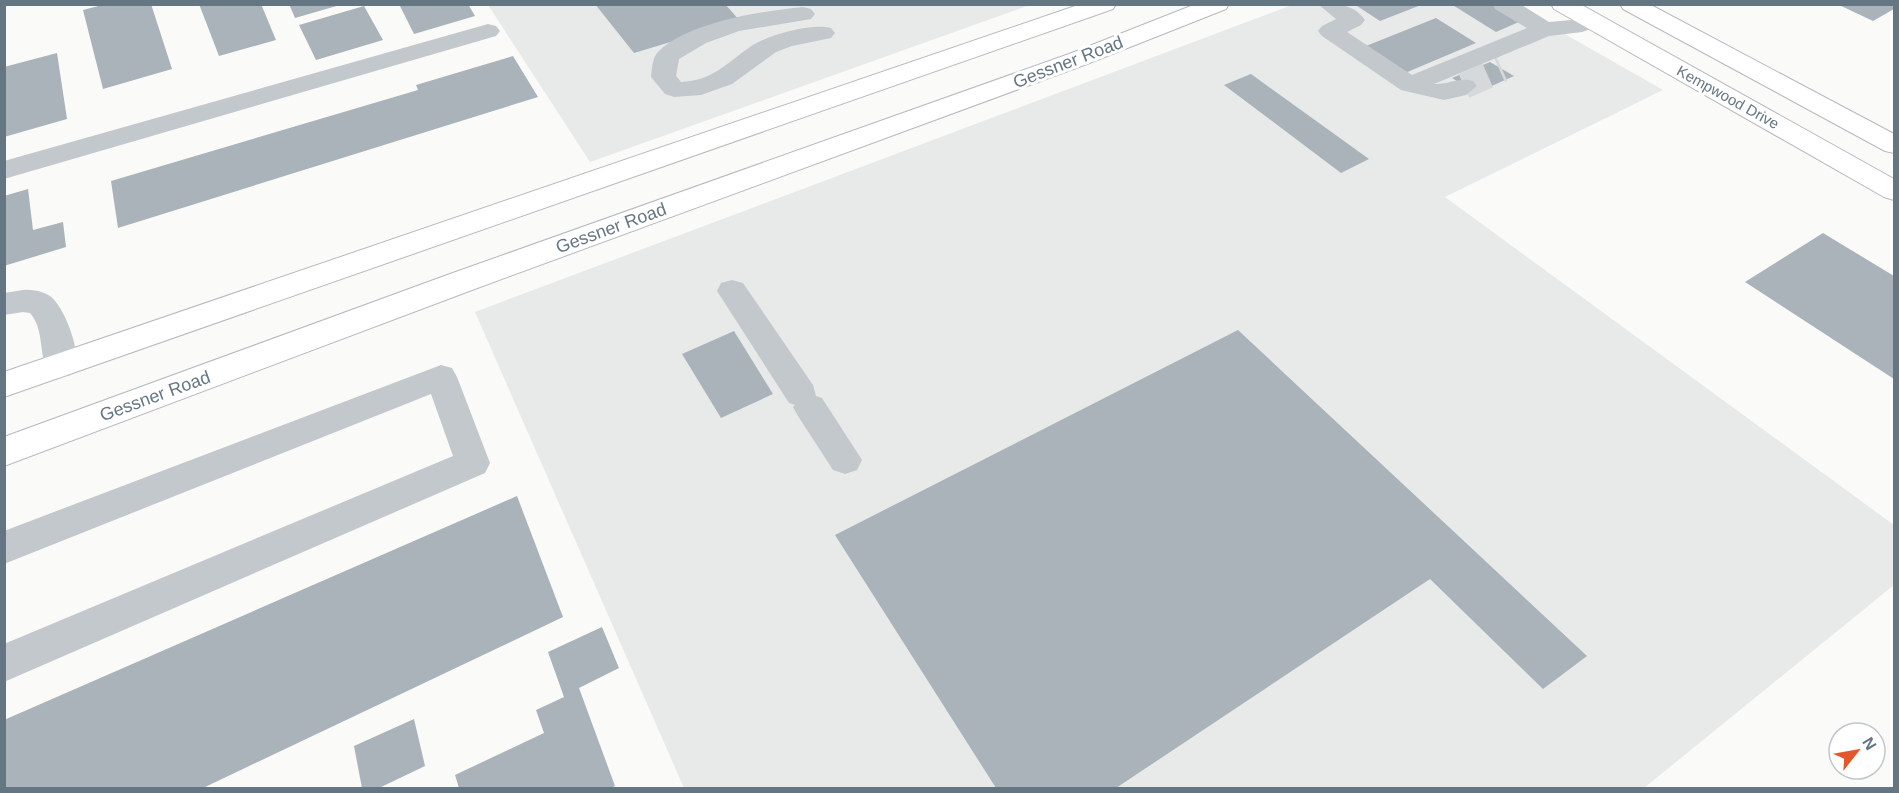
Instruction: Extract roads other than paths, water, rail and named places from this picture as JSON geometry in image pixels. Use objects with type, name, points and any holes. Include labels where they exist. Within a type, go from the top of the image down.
[{"type":"main road","points":[[4,385],[1105,4]]},
{"type":"main road","name":"Gessner Road","points":[[4,452],[462,282],[1078,60],[1218,4]]},
{"type":"main road","name":"Kempwood Drive","points":[[1562,4],[1894,191]]},
{"type":"main road","name":"Kempwood Drive","points":[[1630,4],[1894,145]]},
{"type":"lane","points":[[1329,4],[1353,20],[1330,31],[1410,85],[1433,92],[1452,93],[1464,86]]},
{"type":"lane","points":[[1503,4],[1545,29]]},
{"type":"lane","points":[[803,14],[772,17],[741,24],[688,41],[667,56],[663,77],[674,89],[696,90],[717,83],[740,68],[761,50],[785,41],[823,33]]},
{"type":"lane","points":[[1410,85],[1545,29],[1574,27],[1591,21]]},
{"type":"lane","points":[[4,170],[488,31]]},
{"type":"lane","points":[[1502,69],[1520,60],[1520,39]]},
{"type":"lane","points":[[732,291],[845,460]]},
{"type":"lane","points":[[4,304],[23,300],[35,302],[46,311],[56,333],[60,366]]},
{"type":"lane","points":[[4,548],[441,377],[473,463],[4,663]]},
{"type":"tunnel","points":[[1464,86],[1502,69]]}]
